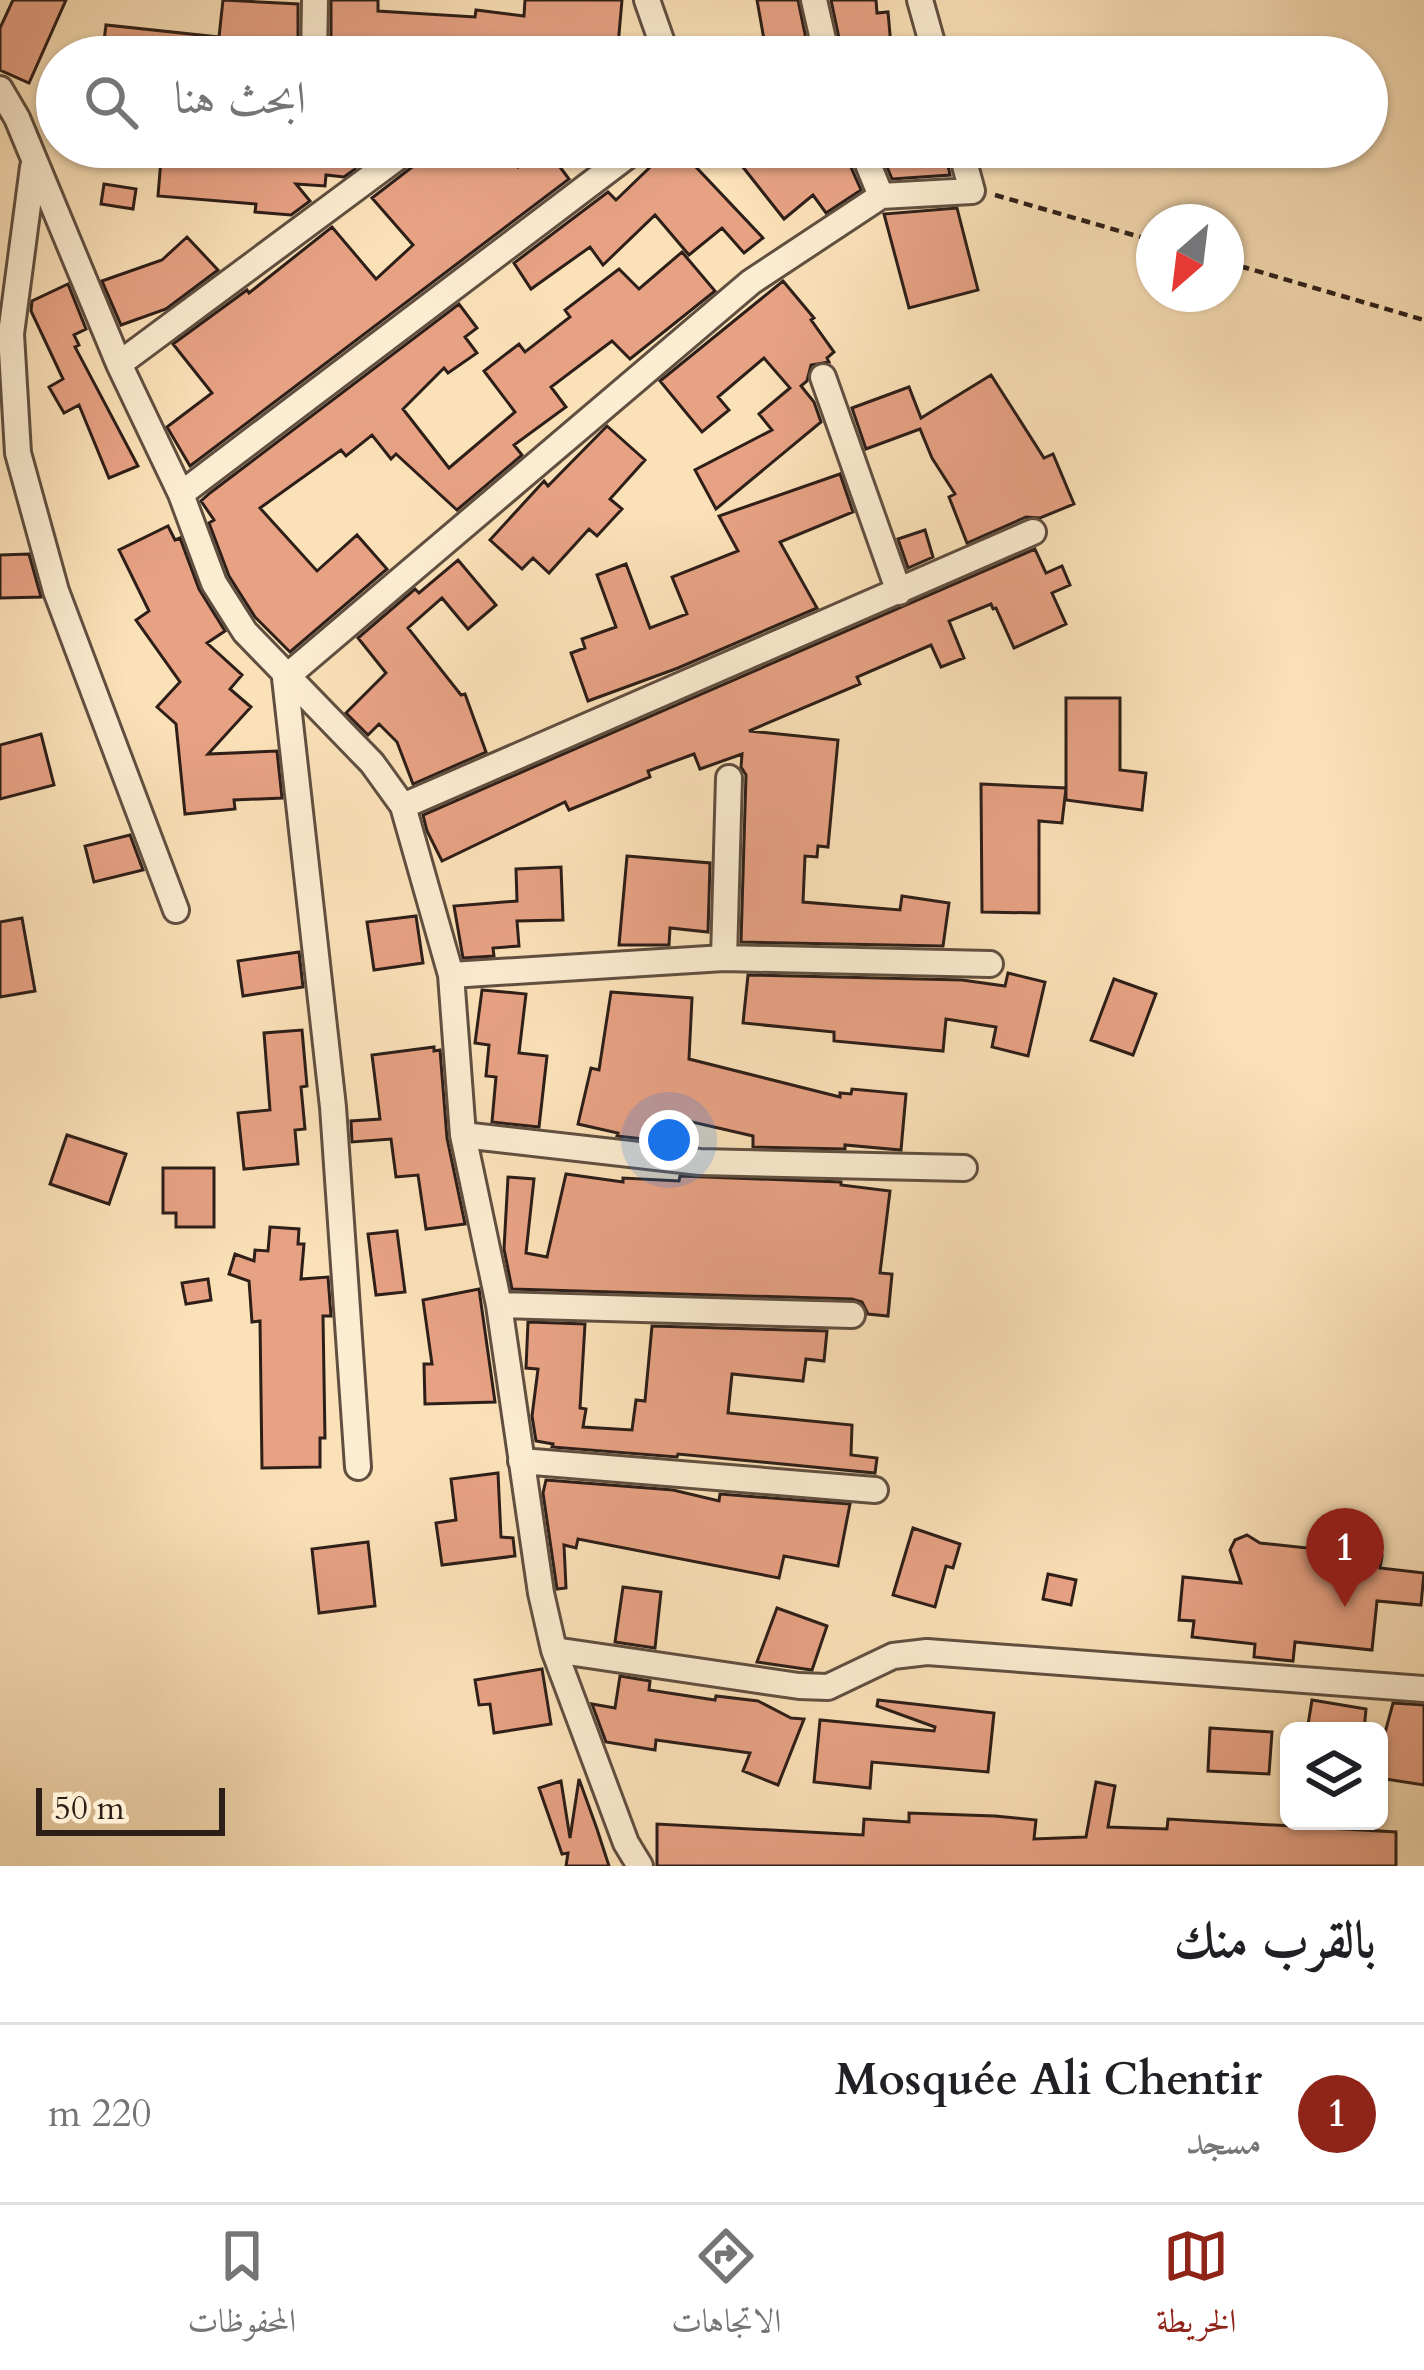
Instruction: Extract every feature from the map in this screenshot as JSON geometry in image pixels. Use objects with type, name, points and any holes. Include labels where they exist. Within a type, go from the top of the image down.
[{"type":"street","points":[[314,36],[315,0]]},
{"type":"street","points":[[646,0],[659,36]]},
{"type":"street","points":[[814,0],[822,36]]},
{"type":"street","points":[[920,0],[930,36]]},
{"type":"street","points":[[0,89],[36,167]]},
{"type":"street","points":[[34,162],[11,334],[18,453],[56,591],[176,910]]},
{"type":"street","points":[[36,168],[118,364],[181,494],[214,584],[245,632],[372,763],[403,806],[452,975],[463,1135],[499,1305],[520,1461],[554,1650],[626,1843],[640,1866]]},
{"type":"street","points":[[118,364],[383,168]]},
{"type":"street","points":[[181,494],[611,168]]},
{"type":"street","points":[[869,168],[881,196]]},
{"type":"street","points":[[285,678],[751,282],[881,196],[972,191],[966,168]]},
{"type":"street","points":[[823,377],[899,592]]},
{"type":"street","points":[[403,806],[1034,532]]},
{"type":"street","points":[[285,678],[334,1107],[358,1467]]},
{"type":"street","points":[[724,958],[729,778]]},
{"type":"street","points":[[452,975],[724,958],[990,964]]},
{"type":"street","points":[[463,1135],[700,1162],[964,1168]]},
{"type":"street","points":[[499,1305],[852,1315]]},
{"type":"street","points":[[520,1461],[875,1490]]},
{"type":"street","points":[[554,1650],[799,1687],[828,1687],[893,1657],[927,1652],[1424,1689]]},
{"type":"path","points":[[972,191],[1136,236]]},
{"type":"path","points":[[1244,267],[1424,320]]},
{"type":"building","points":[[13,0],[66,0],[50,36],[36,36],[36,67],[29,83],[0,70],[0,28]]},
{"type":"building","points":[[223,0],[298,4],[298,36],[219,36]]},
{"type":"building","points":[[331,0],[378,0],[378,11],[475,17],[476,10],[524,16],[525,0],[622,0],[619,36],[331,36]]},
{"type":"building","points":[[757,0],[798,0],[805,36],[763,36]]},
{"type":"building","points":[[831,0],[876,0],[877,13],[888,12],[890,36],[839,36]]},
{"type":"building","points":[[106,25],[210,36],[105,36]]},
{"type":"building","points":[[160,168],[355,168],[344,177],[326,175],[325,186],[296,184],[310,201],[291,215],[255,212],[256,204],[158,196]]},
{"type":"building","points":[[411,168],[561,168],[569,179],[190,466],[167,427],[212,393],[173,344],[247,290],[249,293],[332,227],[376,279],[413,245],[372,198]]},
{"type":"building","points":[[649,168],[697,168],[763,238],[744,253],[722,228],[689,255],[655,215],[603,265],[590,247],[531,289],[514,263],[608,192],[616,200]]},
{"type":"building","points":[[744,168],[851,168],[861,190],[826,213],[813,195],[784,219]]},
{"type":"building","points":[[888,168],[948,168],[950,175],[892,179]]},
{"type":"building","points":[[104,184],[136,189],[133,209],[101,204]]},
{"type":"building","points":[[957,208],[978,290],[909,308],[884,214]]},
{"type":"building","points":[[187,237],[218,270],[166,309],[121,325],[102,281],[162,260]]},
{"type":"building","points":[[682,252],[715,291],[630,359],[612,341],[551,387],[566,407],[514,445],[522,455],[457,510],[396,454],[391,459],[372,435],[346,456],[341,450],[260,508],[317,571],[357,535],[387,569],[290,652],[255,617],[229,576],[209,523],[214,520],[201,501],[210,493],[459,304],[477,328],[465,337],[477,353],[448,373],[444,368],[403,409],[449,468],[515,412],[484,371],[519,344],[525,352],[570,317],[565,310],[619,269],[639,289]]},
{"type":"building","points":[[783,281],[834,352],[829,362],[811,365],[801,386],[821,422],[716,509],[695,470],[772,430],[759,414],[790,388],[764,358],[718,397],[729,410],[702,432],[660,381]]},
{"type":"building","points":[[68,284],[86,329],[74,335],[79,345],[75,347],[138,466],[109,478],[79,405],[64,413],[49,387],[63,379],[31,311],[32,301]]},
{"type":"building","points":[[991,375],[1044,458],[1053,454],[1074,504],[1040,518],[1026,517],[967,543],[949,497],[955,494],[920,429],[866,449],[852,408],[909,387],[921,418]]},
{"type":"building","points":[[607,426],[645,460],[610,499],[622,509],[597,536],[589,529],[549,573],[533,558],[522,569],[490,540],[544,481],[548,486]]},
{"type":"building","points":[[840,474],[853,512],[780,542],[817,608],[588,701],[571,653],[585,648],[582,639],[616,627],[597,575],[626,564],[650,628],[687,614],[672,577],[738,551],[719,516]]},
{"type":"building","points":[[168,526],[175,540],[180,538],[199,589],[225,631],[207,643],[242,675],[230,689],[251,707],[208,754],[277,751],[282,798],[234,800],[235,809],[185,814],[176,724],[157,707],[180,682],[136,620],[149,611],[119,550]]},
{"type":"building","points":[[925,530],[933,557],[908,568],[898,539]]},
{"type":"building","points":[[1035,549],[1046,573],[1062,566],[1070,585],[1052,593],[1066,624],[1014,648],[991,604],[949,621],[964,658],[941,667],[931,645],[857,677],[860,684],[749,731],[838,740],[828,847],[818,846],[817,857],[805,856],[803,902],[900,910],[902,896],[949,903],[943,946],[741,942],[746,775],[742,754],[700,769],[694,754],[569,810],[565,802],[442,861],[427,831],[423,815]]},
{"type":"building","points":[[29,554],[41,597],[0,598],[0,555]]},
{"type":"building","points":[[458,560],[496,605],[468,629],[442,598],[408,628],[461,695],[465,694],[486,752],[413,784],[397,742],[379,724],[368,735],[346,713],[386,673],[358,638]]},
{"type":"building","points":[[1066,698],[1120,698],[1120,770],[1146,773],[1142,810],[1066,800]]},
{"type":"building","points":[[41,734],[54,785],[0,799],[0,745]]},
{"type":"building","points":[[981,784],[1066,788],[1062,823],[1039,821],[1039,913],[982,912]]},
{"type":"building","points":[[130,835],[143,870],[94,882],[85,846]]},
{"type":"building","points":[[627,856],[710,863],[708,932],[670,928],[669,945],[619,945]]},
{"type":"building","points":[[561,867],[563,920],[517,921],[519,946],[493,948],[494,956],[463,958],[454,906],[517,901],[516,869]]},
{"type":"building","points":[[416,916],[423,963],[374,970],[367,922]]},
{"type":"building","points":[[22,918],[35,991],[0,997],[0,922]]},
{"type":"building","points":[[299,952],[303,987],[243,996],[238,961]]},
{"type":"building","points":[[1008,973],[1045,982],[1028,1056],[992,1047],[996,1027],[946,1019],[943,1051],[834,1041],[834,1032],[743,1023],[748,975],[962,980],[1005,986]]},
{"type":"building","points":[[1114,979],[1156,994],[1133,1055],[1091,1040]]},
{"type":"building","points":[[482,990],[526,994],[519,1053],[547,1056],[539,1127],[492,1122],[496,1077],[486,1076],[489,1045],[475,1043]]},
{"type":"building","points":[[611,992],[692,998],[689,1059],[840,1097],[840,1093],[851,1094],[852,1089],[906,1094],[901,1150],[845,1145],[845,1149],[753,1147],[753,1136],[675,1118],[670,1142],[617,1136],[578,1124],[591,1068],[599,1070]]},
{"type":"building","points":[[302,1030],[307,1086],[301,1087],[305,1129],[295,1130],[298,1164],[244,1169],[238,1113],[270,1110],[264,1033]]},
{"type":"building","points":[[440,1050],[447,1138],[465,1224],[426,1229],[418,1175],[396,1177],[391,1139],[352,1142],[351,1121],[380,1119],[372,1055]]},
{"type":"building","points":[[67,1135],[126,1154],[109,1204],[50,1184]]},
{"type":"building","points":[[163,1168],[214,1168],[214,1227],[176,1227],[176,1213],[163,1213]]},
{"type":"building","points":[[566,1174],[623,1182],[623,1178],[679,1181],[680,1176],[841,1182],[890,1191],[880,1273],[892,1274],[888,1316],[868,1314],[862,1302],[852,1299],[512,1289],[504,1249],[508,1177],[534,1179],[526,1253],[547,1257]]},
{"type":"building","points":[[270,1227],[299,1229],[298,1244],[304,1244],[301,1279],[328,1277],[331,1316],[323,1316],[325,1438],[320,1438],[320,1467],[262,1468],[260,1321],[252,1322],[249,1281],[229,1274],[235,1254],[254,1261],[255,1250],[268,1251]]},
{"type":"building","points":[[397,1231],[405,1292],[376,1295],[368,1234]]},
{"type":"building","points":[[208,1279],[211,1300],[186,1304],[182,1283]]},
{"type":"building","points":[[479,1289],[495,1402],[425,1404],[424,1364],[432,1364],[423,1300]]},
{"type":"building","points":[[528,1322],[585,1324],[583,1427],[632,1430],[636,1400],[645,1401],[652,1326],[827,1331],[824,1361],[806,1359],[803,1381],[732,1374],[728,1413],[852,1425],[851,1455],[877,1458],[875,1473],[552,1447],[536,1441],[532,1416],[538,1369],[526,1368]]},
{"type":"building","points":[[498,1473],[501,1537],[513,1538],[515,1556],[442,1565],[436,1523],[456,1520],[451,1479]]},
{"type":"building","points":[[546,1480],[673,1490],[719,1501],[720,1494],[850,1504],[838,1566],[784,1556],[779,1578],[578,1539],[576,1548],[564,1545],[566,1588],[557,1589],[543,1493]]},
{"type":"building","points":[[913,1528],[960,1544],[953,1568],[946,1566],[935,1607],[893,1595]]},
{"type":"building","points":[[1247,1535],[1260,1543],[1382,1556],[1380,1568],[1424,1573],[1421,1605],[1377,1601],[1372,1650],[1295,1642],[1293,1661],[1254,1657],[1255,1644],[1192,1637],[1194,1621],[1179,1620],[1183,1577],[1241,1583],[1230,1550],[1235,1540]]},
{"type":"building","points":[[368,1542],[375,1606],[319,1613],[312,1549]]},
{"type":"building","points":[[1048,1574],[1076,1580],[1071,1605],[1043,1599]]},
{"type":"building","points":[[623,1587],[661,1592],[655,1648],[615,1642]]},
{"type":"building","points":[[777,1608],[827,1626],[812,1670],[757,1662]]},
{"type":"building","points":[[542,1669],[551,1724],[494,1733],[490,1704],[479,1705],[475,1680]]},
{"type":"building","points":[[620,1676],[650,1681],[649,1690],[758,1701],[791,1718],[804,1719],[778,1785],[743,1771],[750,1753],[656,1740],[655,1750],[606,1742],[592,1704],[615,1708]]},
{"type":"building","points":[[878,1700],[994,1713],[988,1772],[872,1762],[870,1788],[814,1782],[820,1720],[934,1731],[935,1727],[877,1706]]},
{"type":"building","points":[[1312,1700],[1366,1709],[1365,1722],[1308,1722]]},
{"type":"building","points":[[1393,1703],[1424,1705],[1424,1785],[1388,1779],[1388,1722]]},
{"type":"building","points":[[1210,1728],[1272,1732],[1269,1774],[1208,1771]]},
{"type":"building","points":[[579,1779],[609,1866],[566,1866],[568,1853],[562,1854],[539,1788],[561,1781],[570,1838]]},
{"type":"building","points":[[1096,1782],[1115,1786],[1108,1827],[1167,1829],[1168,1819],[1280,1825],[1280,1830],[1396,1832],[1396,1866],[657,1866],[657,1824],[863,1835],[864,1819],[909,1822],[909,1813],[1036,1820],[1034,1839],[1086,1837]]},
{"type":"place","name":"Mosquée Ali Chentir","points":[[1345,1607]]}]
